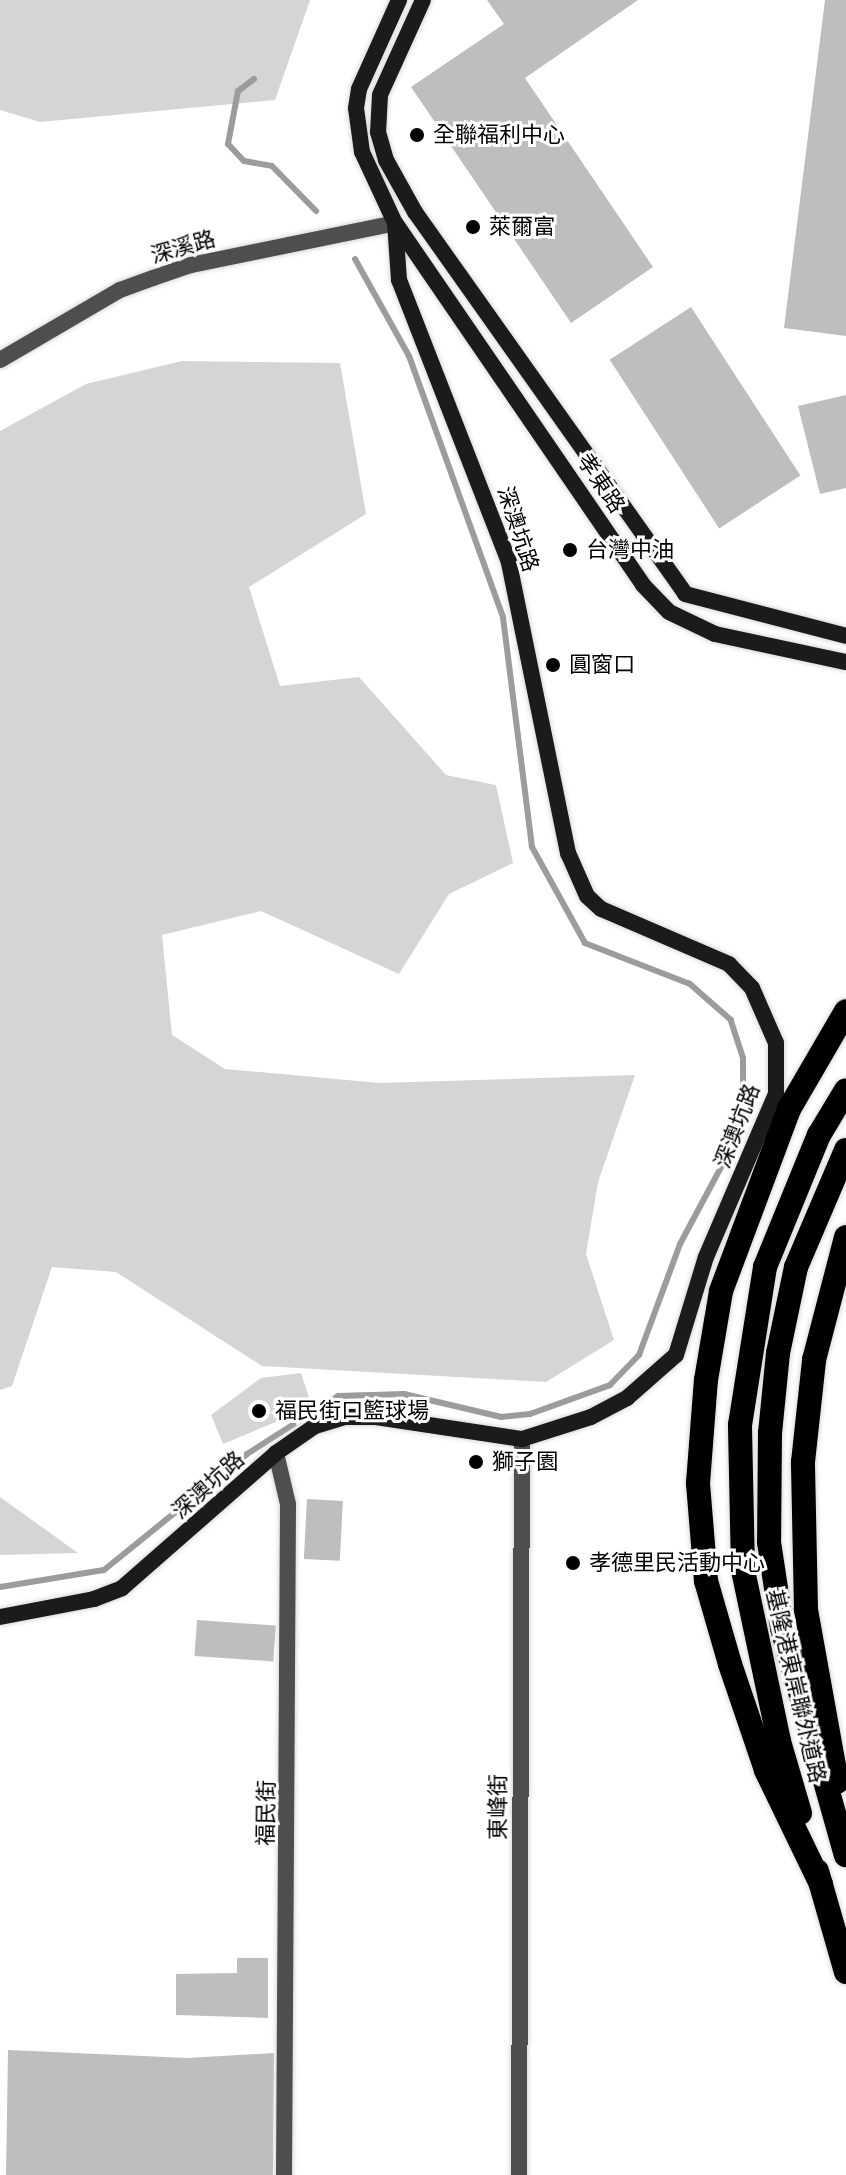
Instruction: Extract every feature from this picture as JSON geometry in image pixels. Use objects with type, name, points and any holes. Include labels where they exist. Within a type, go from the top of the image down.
[{"type":"highway","points":[[821,1884],[766,1770],[730,1664],[706,1581],[698,1483],[706,1380],[721,1291],[789,1109],[846,1011]]},
{"type":"highway","name":"基隆港東岸聯外道路","points":[[846,1090],[819,1135],[765,1267],[740,1425],[743,1570],[779,1741],[846,1972]]},
{"type":"highway","name":"基隆港東岸聯外道路","points":[[846,1150],[796,1267],[778,1353],[770,1433],[769,1542],[782,1628],[846,1855]]},
{"type":"highway","points":[[846,1237],[814,1360],[803,1462],[806,1609],[846,1844]]},
{"type":"street","name":"深澳坑路","points":[[0,1617],[94,1599],[122,1588],[276,1453],[315,1426],[344,1417],[522,1439],[591,1417],[627,1398],[676,1355],[706,1257],[776,1094],[776,1043],[752,988],[729,964],[601,909],[579,883],[568,853],[509,562],[399,280],[395,223],[369,173],[356,108],[363,77],[399,0]]},
{"type":"street","points":[[395,223],[415,212],[386,160],[380,95],[423,0]]},
{"type":"street","name":"孝東路","points":[[415,212],[685,594],[713,605],[846,636]]},
{"type":"street","name":"深溪路","points":[[0,360],[120,290],[178,269],[395,223]]},
{"type":"street","name":"孝東路","points":[[395,223],[643,585],[669,612],[715,634],[846,662]]},
{"type":"street","name":"東峰街","points":[[519,2175],[522,1439]]},
{"type":"street","name":"福民街","points":[[276,1453],[288,1504],[284,2175]]},
{"type":"shaded area","points":[[0,0],[310,0],[275,100],[40,122],[0,110]]},
{"type":"shaded area","points":[[182,361],[340,363],[366,514],[249,587],[280,686],[359,677],[446,775],[496,785],[513,863],[449,894],[399,974],[261,911],[162,935],[172,1035],[225,1069],[380,1083],[635,1075],[598,1182],[586,1254],[614,1340],[546,1382],[262,1366],[116,1272],[52,1267],[12,1386],[0,1390],[0,431],[86,384]]},
{"type":"shaded area","name":"福民街口籃球場","points":[[301,1373],[312,1407],[223,1444],[211,1415],[261,1378]]},
{"type":"shaded area","points":[[0,1497],[78,1553],[0,1555]]},
{"type":"building","points":[[487,0],[638,0],[525,78],[653,267],[571,323],[411,87],[504,24]]},
{"type":"building","points":[[825,0],[846,0],[846,336],[784,328]]},
{"type":"building","points":[[691,307],[800,476],[719,528],[610,360]]},
{"type":"building","points":[[846,395],[846,488],[820,494],[798,406]]},
{"type":"building","points":[[307,1499],[343,1501],[340,1561],[304,1559]]},
{"type":"building","points":[[197,1620],[276,1626],[273,1661],[194,1656]]},
{"type":"building","points":[[237,1958],[268,1958],[268,2018],[176,2015],[176,1974],[237,1973]]},
{"type":"building","points":[[8,2050],[187,2058],[274,2053],[273,2175],[6,2175]]},
{"type":"waterway","points":[[254,79],[238,91],[228,144],[244,161],[272,166],[316,211]]},
{"type":"waterway","points":[[0,1587],[104,1570],[247,1454],[338,1396],[404,1394],[501,1417],[530,1414],[610,1385],[639,1355],[680,1244],[743,1126],[743,1058],[731,1020],[690,984],[585,943],[532,847],[503,617],[409,356],[355,259]]},
{"type":"place","name":"全聯福利中心","points":[[417,135]]},
{"type":"place","name":"萊爾富","points":[[473,227]]},
{"type":"place","name":"台灣中油","points":[[570,550]]},
{"type":"place","name":"圓窗口","points":[[553,665]]},
{"type":"place","name":"福民街口籃球場","points":[[259,1411]]},
{"type":"place","name":"獅子園","points":[[476,1462]]},
{"type":"place","name":"孝德里民活動中心","points":[[573,1563]]}]
